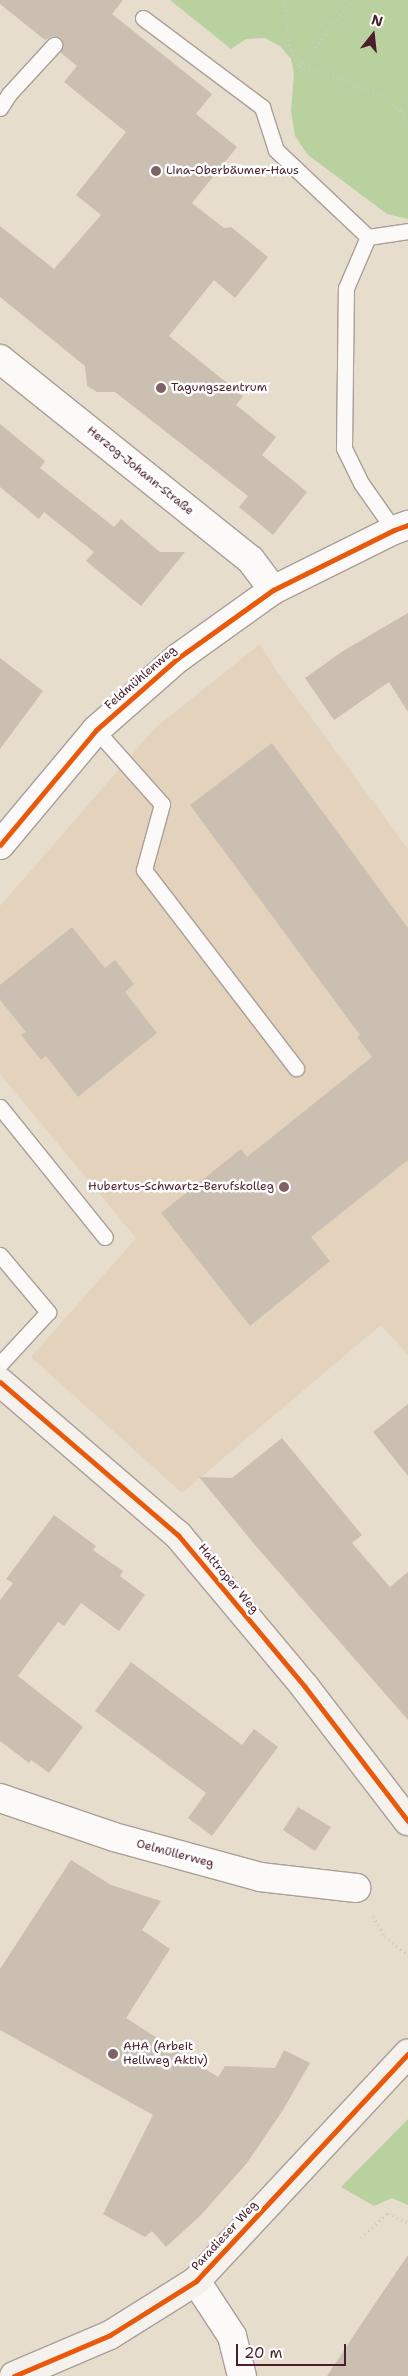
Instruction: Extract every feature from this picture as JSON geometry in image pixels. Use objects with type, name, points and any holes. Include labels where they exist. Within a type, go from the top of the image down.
[{"type":"street","name":"Herzog-Johann-Straße","points":[[0,360],[250,559],[273,590]]},
{"type":"street","name":"Feldmühlenweg","points":[[0,845],[96,730],[178,658],[273,590],[401,527]]},
{"type":"street","name":"Hattroper Weg","points":[[0,1382],[178,1535],[304,1687],[408,1821]]},
{"type":"street","name":"Oelmüllerweg","points":[[0,1798],[114,1838],[260,1877],[356,1888]]},
{"type":"street","name":"Paradieser Weg","points":[[14,2376],[110,2334],[196,2281],[408,2054]]},
{"type":"street","points":[[196,2281],[232,2336],[242,2376]]},
{"type":"lane","points":[[143,18],[262,107],[276,150],[368,236]]},
{"type":"lane","points":[[0,108],[9,94],[54,44]]},
{"type":"lane","points":[[368,236],[408,231]]},
{"type":"lane","points":[[368,236],[346,288],[344,448],[361,483],[401,527]]},
{"type":"lane","points":[[96,730],[162,804],[144,870],[296,1068]]},
{"type":"lane","points":[[0,1107],[105,1237]]},
{"type":"lane","points":[[0,1255],[48,1312],[0,1364]]},
{"type":"path","points":[[284,0],[289,45],[299,66],[340,78],[385,97],[408,117]]},
{"type":"path","points":[[299,66],[353,0]]},
{"type":"path","points":[[356,1888],[385,1936],[408,1955]]},
{"type":"path","points":[[361,2238],[388,2213],[408,2223]]},
{"type":"shaded area","points":[[260,644],[276,670],[408,849],[408,1355],[381,1325],[182,1493],[31,1357],[136,1238],[0,1074],[0,906],[155,728]]},
{"type":"green space","points":[[170,0],[408,0],[408,219],[387,214],[308,155],[295,136],[291,111],[294,74],[291,59],[280,46],[265,38],[246,39],[231,49]]},
{"type":"green space","points":[[408,2119],[408,2205],[392,2198],[374,2206],[341,2187]]},
{"type":"building","name":"Lina-Oberbäumer-Haus","points":[[0,0],[123,0],[112,14],[212,94],[196,114],[237,147],[192,203],[224,228],[231,227],[268,257],[235,298],[214,280],[169,336],[243,396],[236,405],[276,437],[262,455],[307,492],[273,535],[239,507],[248,496],[115,392],[97,392],[87,386],[85,366],[0,297],[0,226],[54,269],[101,215],[76,195],[126,132],[64,82],[77,66],[60,52],[63,47],[61,38],[52,36],[45,40],[0,4]]},
{"type":"building","points":[[0,424],[45,461],[40,468],[114,527],[121,519],[160,552],[185,552],[141,606],[86,561],[94,552],[44,512],[39,519],[0,487]]},
{"type":"building","points":[[408,613],[408,712],[389,682],[334,720],[305,678],[343,651]]},
{"type":"building","points":[[0,658],[43,691],[0,749]]},
{"type":"building","points":[[272,743],[408,928],[408,1160],[311,1237],[330,1261],[250,1326],[161,1213],[241,1149],[247,1157],[372,1057],[357,1037],[360,1035],[190,805]]},
{"type":"building","points":[[72,927],[105,968],[115,960],[134,984],[125,992],[157,1033],[78,1097],[46,1056],[41,1060],[21,1035],[26,1032],[0,1000],[0,985]]},
{"type":"building","points":[[408,1404],[408,1476],[373,1432]]},
{"type":"building","points":[[282,1438],[362,1535],[352,1543],[390,1587],[408,1572],[408,1720],[255,1545],[199,1477],[232,1478]]},
{"type":"building","points":[[54,1515],[96,1546],[93,1550],[123,1571],[120,1576],[145,1595],[119,1631],[81,1603],[64,1626],[58,1622],[18,1676],[83,1727],[49,1773],[31,1760],[29,1763],[0,1741],[0,1600],[13,1583],[6,1579]]},
{"type":"building","points":[[131,1662],[242,1745],[254,1729],[278,1747],[212,1836],[188,1818],[206,1793],[95,1711]]},
{"type":"building","points":[[298,1807],[331,1827],[315,1851],[283,1830]]},
{"type":"building","name":"AHA (Arbeit Hellweg Aktiv)","points":[[71,1860],[111,1885],[161,1901],[142,1930],[170,1949],[126,2018],[218,2077],[225,2066],[275,2068],[284,2050],[310,2063],[283,2110],[247,2163],[201,2215],[166,2247],[152,2231],[145,2237],[103,2214],[153,2115],[0,2030],[0,1969]]},
{"type":"building","points":[[408,2255],[408,2376],[327,2376],[372,2308]]},
{"type":"cycle path","points":[[0,845],[96,730],[178,658],[273,590],[394,530],[408,525]]},
{"type":"cycle path","points":[[0,1382],[178,1535],[305,1687],[408,1821]]},
{"type":"cycle path","points":[[14,2376],[110,2335],[196,2281],[408,2054]]},
{"type":"place","name":"Lina-Oberbäumer-Haus","points":[[156,171]]},
{"type":"place","name":"Tagungszentrum","points":[[161,388]]},
{"type":"place","name":"Hubertus-Schwartz-Berufskolleg","points":[[284,1187]]},
{"type":"place","name":"AHA (Arbeit Hellweg Aktiv)","points":[[113,2054]]}]
